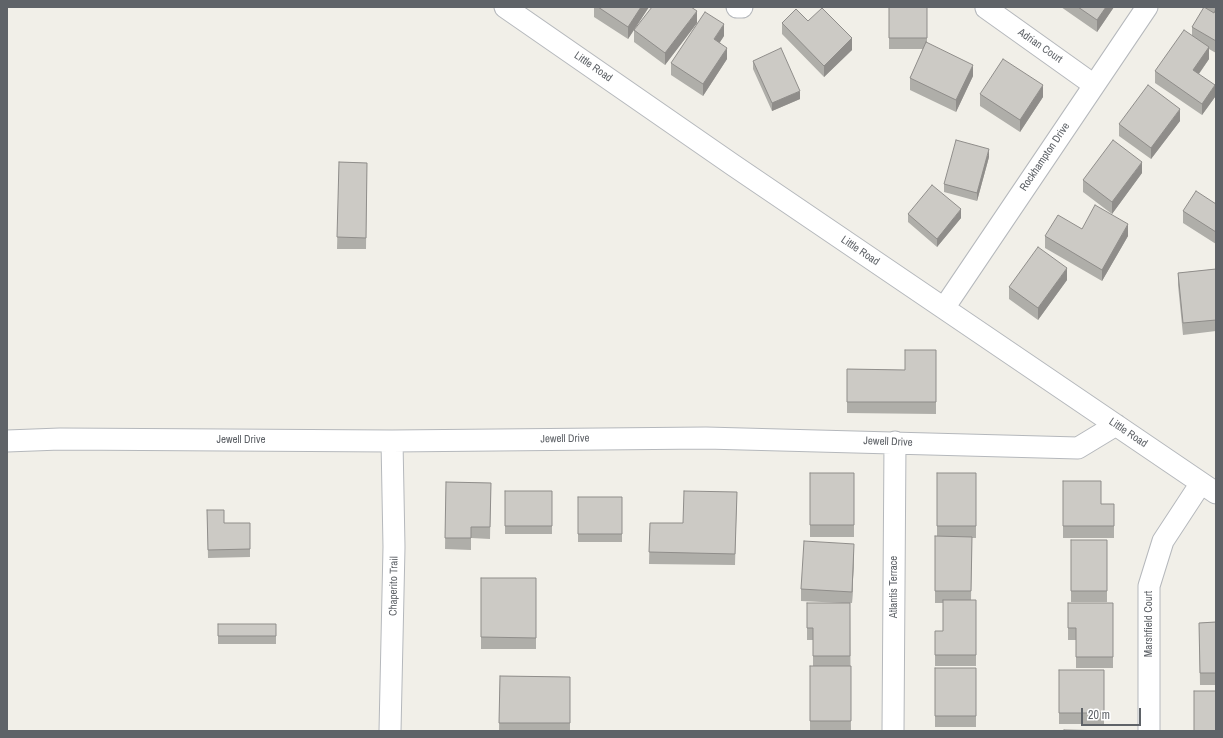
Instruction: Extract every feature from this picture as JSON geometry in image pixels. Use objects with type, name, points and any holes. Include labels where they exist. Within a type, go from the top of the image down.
[{"type":"street","points":[[737,7],[742,7]]},
{"type":"street","name":"Rockhampton Drive","points":[[944,308],[1094,84],[1148,7]]},
{"type":"street","name":"Adrian Court","points":[[986,8],[1094,84]]},
{"type":"street","name":"Little Road","points":[[514,9],[733,165],[1209,488]]},
{"type":"street","name":"Jewell Drive","points":[[7,441],[60,439],[392,441],[706,438],[1078,448],[1116,425]]},
{"type":"street","name":"Chaperito Trail","points":[[390,731],[394,547],[392,441]]},
{"type":"street","name":"Atlantis Terrace","points":[[893,731],[895,442]]},
{"type":"street","name":"Marshfield Court","points":[[1149,731],[1149,586],[1163,541],[1209,488]]},
{"type":"building","points":[[598,7],[641,7],[628,27]]},
{"type":"building","points":[[652,7],[691,7],[697,11],[665,53],[634,30]]},
{"type":"building","points":[[889,7],[927,7],[927,38],[889,38]]},
{"type":"building","points":[[1078,7],[1106,7],[1097,20]]},
{"type":"building","points":[[1204,7],[1214,13],[1216,9],[1216,41],[1192,27]]},
{"type":"building","points":[[822,8],[852,38],[824,66],[782,23],[796,9],[808,21]]},
{"type":"building","points":[[705,12],[724,24],[714,39],[727,48],[703,84],[671,63]]},
{"type":"building","points":[[1184,30],[1209,47],[1193,70],[1215,85],[1202,104],[1155,71]]},
{"type":"building","points":[[926,42],[973,65],[956,100],[910,78]]},
{"type":"building","points":[[781,48],[800,91],[772,103],[753,61]]},
{"type":"building","points":[[1003,59],[1043,85],[1020,120],[980,94]]},
{"type":"building","points":[[1148,85],[1180,109],[1151,148],[1119,124]]},
{"type":"building","points":[[956,140],[989,149],[977,193],[944,184]]},
{"type":"building","points":[[1113,140],[1142,162],[1112,202],[1083,180]]},
{"type":"building","points":[[339,162],[367,163],[366,238],[337,237]]},
{"type":"building","points":[[932,185],[961,209],[937,239],[908,214]]},
{"type":"building","points":[[1196,191],[1216,204],[1216,232],[1183,211]]},
{"type":"building","points":[[1095,205],[1128,224],[1102,270],[1045,236],[1058,215],[1082,229]]},
{"type":"building","points":[[1038,247],[1067,268],[1038,308],[1009,287]]},
{"type":"building","points":[[1216,269],[1216,320],[1183,323],[1178,273]]},
{"type":"building","points":[[905,350],[936,350],[936,402],[847,402],[847,369],[905,370]]},
{"type":"building","points":[[810,473],[854,473],[854,525],[810,525]]},
{"type":"building","points":[[937,473],[976,473],[976,526],[937,526]]},
{"type":"building","points":[[1063,481],[1101,481],[1101,504],[1114,504],[1114,526],[1063,526]]},
{"type":"building","points":[[446,482],[491,483],[490,527],[471,527],[471,538],[445,538]]},
{"type":"building","points":[[505,491],[552,491],[552,526],[505,526]]},
{"type":"building","points":[[684,491],[737,492],[735,554],[649,552],[650,523],[683,523]]},
{"type":"building","points":[[578,497],[622,497],[622,534],[578,534]]},
{"type":"building","points":[[207,510],[224,510],[224,523],[250,523],[250,549],[208,550]]},
{"type":"building","points":[[935,536],[972,537],[971,591],[935,591]]},
{"type":"building","points":[[1071,540],[1107,540],[1107,591],[1071,591]]},
{"type":"building","points":[[804,541],[854,544],[852,592],[801,589]]},
{"type":"building","points":[[481,578],[536,578],[536,638],[481,637]]},
{"type":"building","points":[[943,600],[976,600],[976,655],[935,655],[935,631],[943,631]]},
{"type":"building","points":[[807,603],[850,603],[850,656],[813,656],[813,628],[807,628]]},
{"type":"building","points":[[1068,603],[1113,603],[1113,657],[1076,657],[1076,628],[1068,628]]},
{"type":"building","points":[[1216,622],[1216,673],[1200,673],[1199,623]]},
{"type":"building","points":[[218,624],[276,624],[276,636],[218,636]]},
{"type":"building","points":[[810,666],[851,666],[851,721],[810,721]]},
{"type":"building","points":[[935,668],[976,668],[976,716],[935,716]]},
{"type":"building","points":[[1059,670],[1104,670],[1104,713],[1059,713]]},
{"type":"building","points":[[500,676],[570,677],[570,723],[499,723]]},
{"type":"building","points":[[1194,691],[1216,691],[1216,731],[1194,731]]},
{"type":"building","points":[[1064,730],[1112,731],[1064,731]]}]
